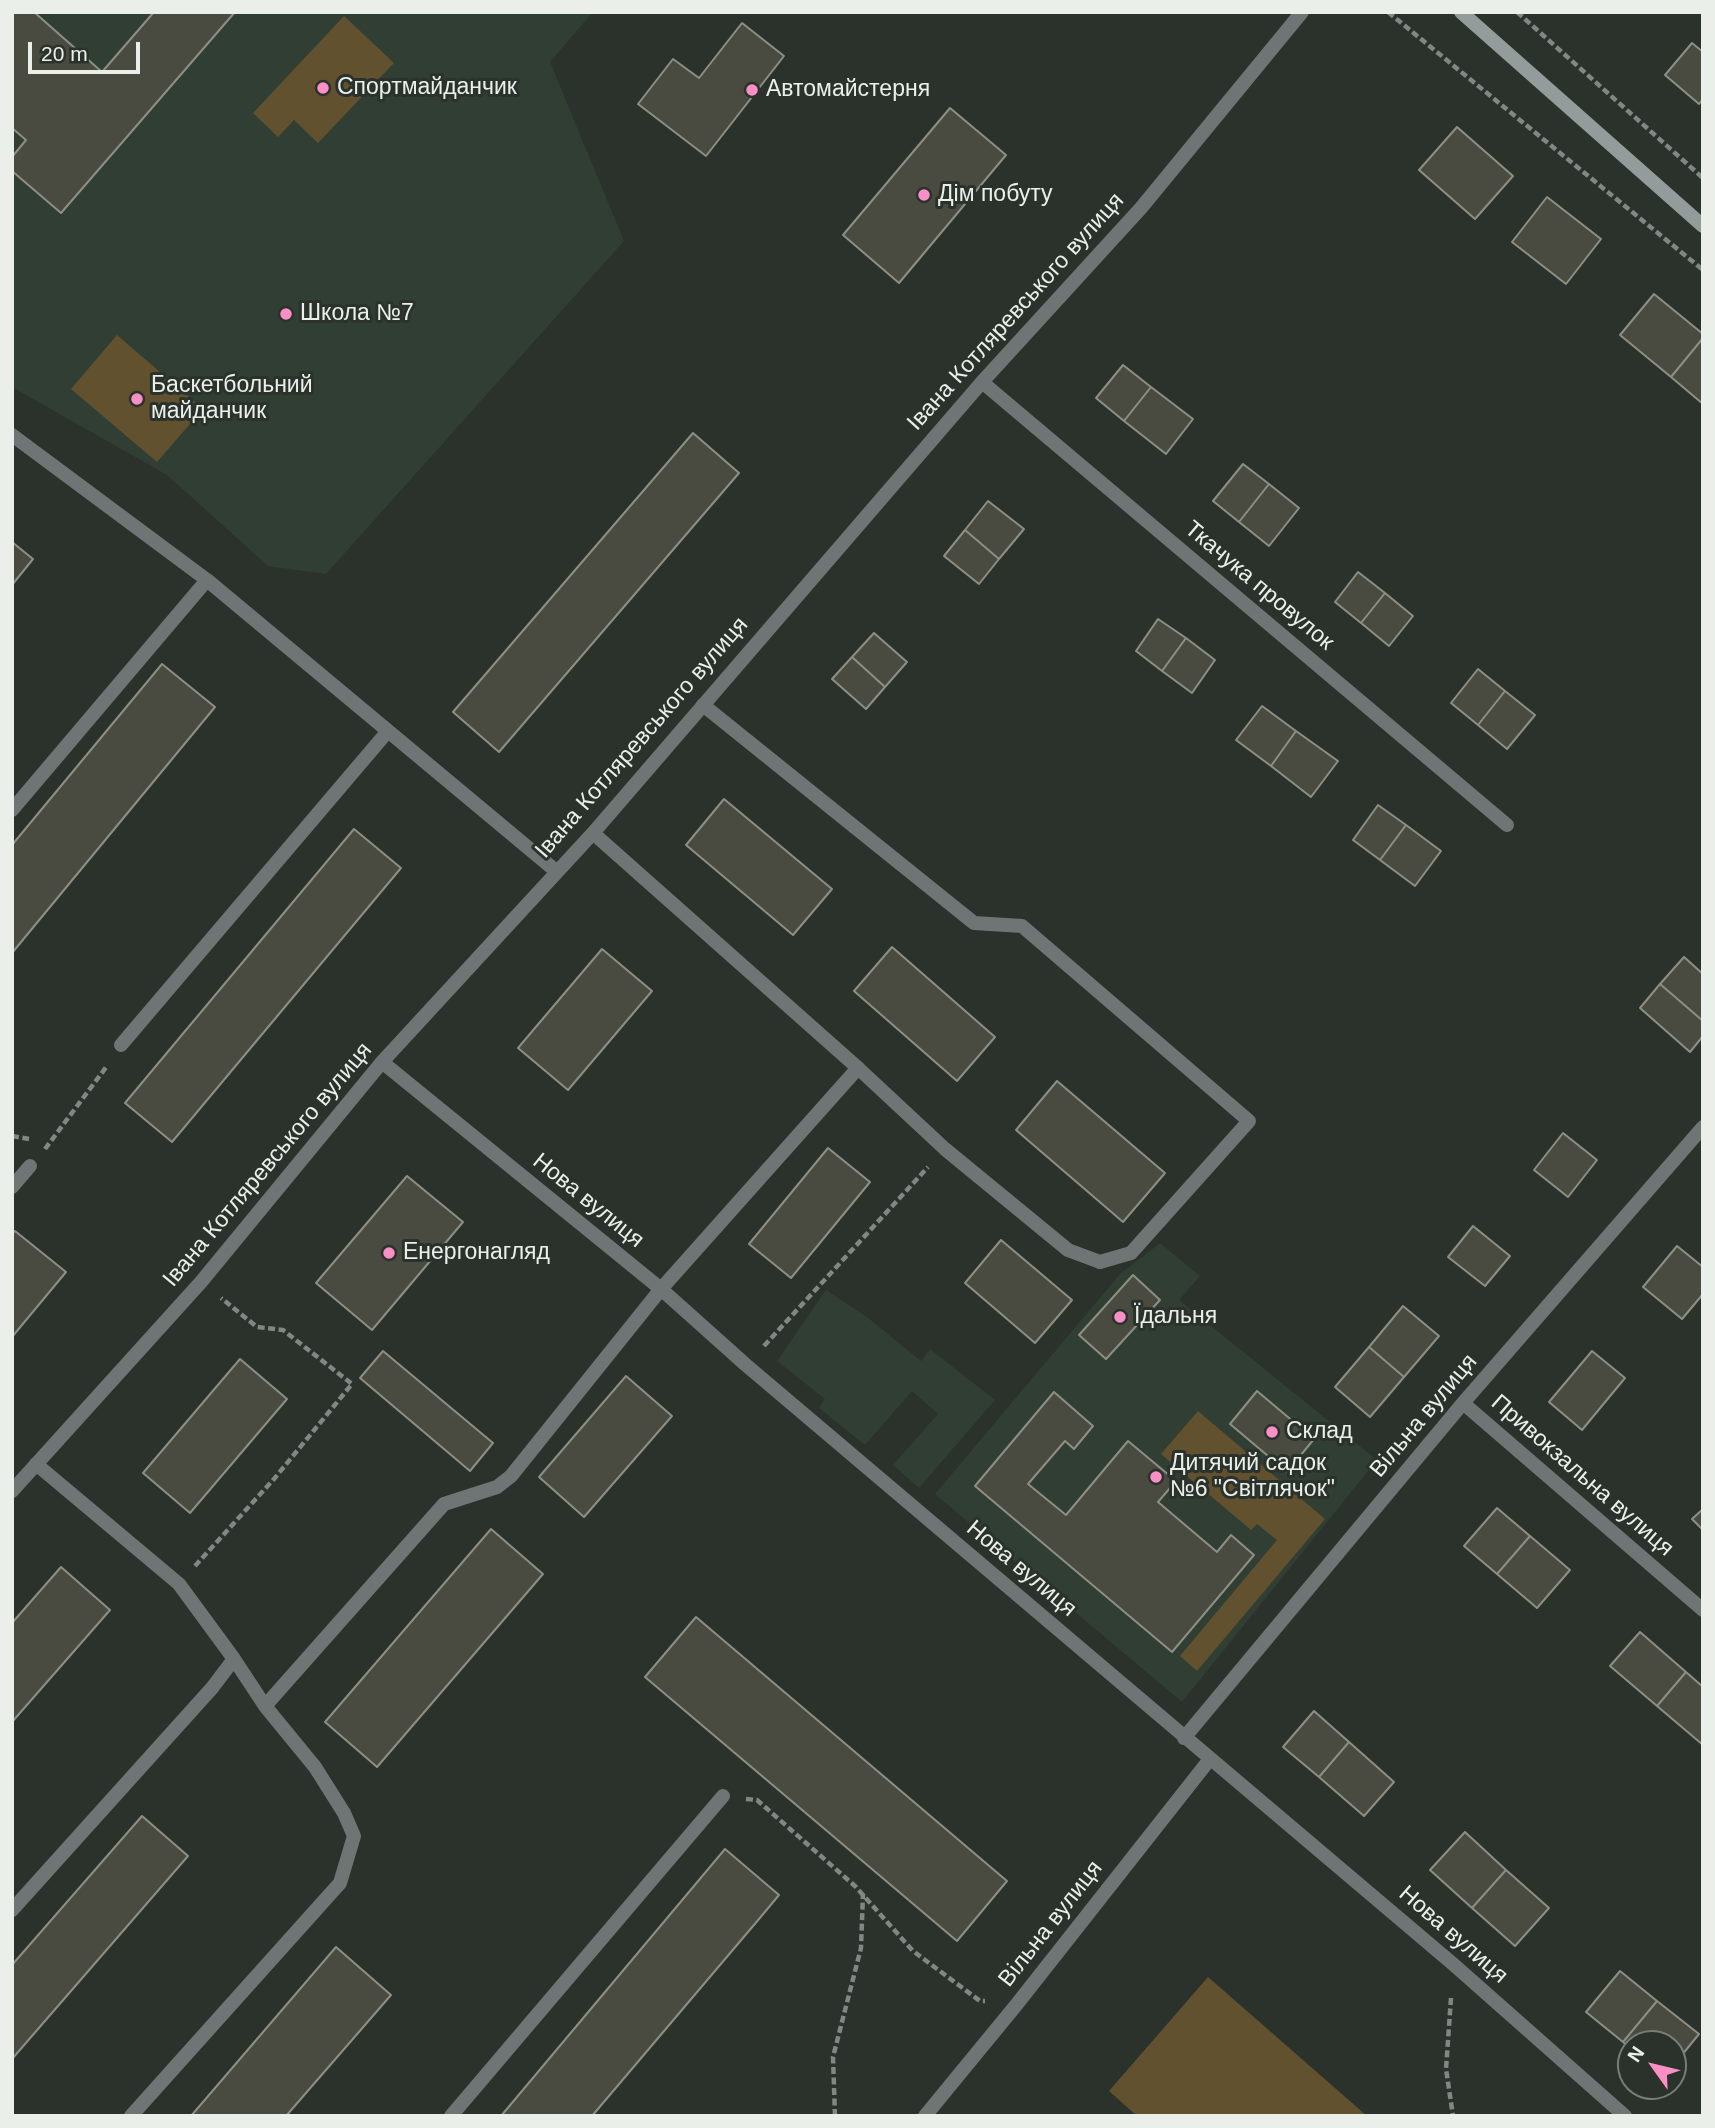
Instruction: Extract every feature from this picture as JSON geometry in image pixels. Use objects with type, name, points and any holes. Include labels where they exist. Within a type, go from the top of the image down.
[{"type":"main road","points":[[1461,12],[1703,226]]},
{"type":"street","name":"Івана Котляревського вулиця","points":[[12,1492],[201,1282],[382,1062],[593,833],[982,382],[1141,208],[1303,12]]},
{"type":"street","name":"Ткачука провулок","points":[[982,382],[1507,825]]},
{"type":"street","points":[[12,435],[207,580],[556,871]]},
{"type":"street","points":[[12,810],[207,580]]},
{"type":"street","points":[[593,833],[858,1068],[945,1149],[1068,1250],[1100,1262],[1131,1254],[1248,1121],[1022,926],[974,923],[703,705]]},
{"type":"street","points":[[121,1045],[388,731]]},
{"type":"street","name":"Нова вулиця","points":[[382,1062],[661,1289],[746,1365],[1453,1964],[1625,2116]]},
{"type":"street","points":[[265,1706],[444,1504],[497,1487],[511,1476],[661,1289],[858,1068]]},
{"type":"street","name":"Вільна вулиця","points":[[1184,1738],[1463,1403],[1703,1127]]},
{"type":"street","points":[[12,1187],[30,1166]]},
{"type":"street","name":"Привокзальна вулиця","points":[[1463,1403],[1703,1610]]},
{"type":"street","points":[[36,1464],[178,1584],[265,1706],[316,1767],[344,1813],[354,1836],[340,1883],[131,2116]]},
{"type":"street","points":[[12,1910],[212,1688],[233,1659]]},
{"type":"street","name":"Вільна вулиця","points":[[925,2116],[1210,1759]]},
{"type":"street","points":[[452,2116],[723,1796]]},
{"type":"path","points":[[1388,12],[1703,270]]},
{"type":"path","points":[[1517,12],[1703,178]]},
{"type":"path","points":[[30,1166],[51,1142],[121,1045]]},
{"type":"path","points":[[746,1365],[945,1149]]},
{"type":"path","points":[[178,1584],[274,1479],[352,1384],[283,1330],[257,1327],[201,1282]]},
{"type":"path","points":[[723,1796],[757,1800],[863,1894],[913,1951],[980,2001],[1017,2004]]},
{"type":"path","points":[[835,2116],[833,2057],[861,1948],[863,1894]]},
{"type":"path","points":[[1453,1964],[1446,2069],[1453,2116]]},
{"type":"shaded area","name":"Школа №7","points":[[12,12],[593,12],[550,62],[624,241],[326,574],[268,566],[167,475],[12,387]]},
{"type":"shaded area","name":"Спортмайданчик","points":[[344,16],[394,63],[318,143],[294,120],[278,137],[253,113]]},
{"type":"shaded area","name":"Баскетбольний майданчик","points":[[117,335],[203,409],[157,462],[71,389]]},
{"type":"shaded area","name":"Дитячий садок №6 \"Світлячок\"","points":[[1160,1243],[1200,1276],[1179,1300],[1377,1460],[1182,1702],[935,1494],[1120,1274]]},
{"type":"shaded area","points":[[826,1290],[867,1317],[921,1361],[930,1349],[995,1400],[919,1488],[893,1465],[938,1414],[912,1391],[865,1445],[819,1408],[825,1399],[777,1361]]},
{"type":"shaded area","points":[[1198,1411],[1325,1519],[1197,1671],[1180,1656],[1277,1540],[1257,1524],[1251,1530],[1161,1454]]},
{"type":"shaded area","points":[[1208,1977],[1367,2116],[1137,2116],[1109,2091]]},
{"type":"building","points":[[12,12],[34,12],[102,72],[154,12],[235,12],[61,213],[12,171],[12,157],[26,140],[12,128]]},
{"type":"building","points":[[742,23],[784,56],[706,156],[638,104],[673,59],[699,78]]},
{"type":"building","points":[[1692,43],[1703,52],[1703,99],[1699,104],[1665,75]]},
{"type":"building","name":"Дім побуту","points":[[950,108],[1006,155],[899,283],[843,235]]},
{"type":"building","points":[[1457,127],[1513,176],[1475,219],[1419,170]]},
{"type":"building","points":[[1547,197],[1601,239],[1566,284],[1512,242]]},
{"type":"building","points":[[1654,294],[1703,334],[1703,338],[1671,377],[1620,335]]},
{"type":"building","points":[[1703,338],[1703,404],[1671,377]]},
{"type":"building","points":[[1123,365],[1151,387],[1124,421],[1096,398]]},
{"type":"building","points":[[1151,387],[1193,419],[1166,454],[1124,421]]},
{"type":"building","points":[[693,433],[739,473],[499,752],[453,712]]},
{"type":"building","points":[[1243,464],[1269,484],[1239,522],[1213,501]]},
{"type":"building","points":[[1269,484],[1299,508],[1269,546],[1239,522]]},
{"type":"building","points":[[988,501],[1024,529],[999,559],[965,530]]},
{"type":"building","points":[[965,530],[999,559],[979,584],[944,556]]},
{"type":"building","points":[[12,542],[33,559],[12,585]]},
{"type":"building","points":[[1358,572],[1385,593],[1361,623],[1335,602]]},
{"type":"building","points":[[1385,593],[1413,616],[1389,646],[1361,623]]},
{"type":"building","points":[[1158,619],[1186,638],[1162,671],[1136,651]]},
{"type":"building","points":[[874,633],[907,662],[885,687],[852,657]]},
{"type":"building","points":[[1186,638],[1215,660],[1192,693],[1162,671]]},
{"type":"building","points":[[852,657],[885,687],[866,709],[832,679]]},
{"type":"building","points":[[162,664],[215,707],[12,953],[12,845]]},
{"type":"building","points":[[1478,669],[1505,691],[1478,725],[1451,703]]},
{"type":"building","points":[[1505,691],[1535,715],[1507,749],[1478,725]]},
{"type":"building","points":[[1262,706],[1296,731],[1271,766],[1236,740]]},
{"type":"building","points":[[1296,731],[1338,761],[1311,797],[1271,766]]},
{"type":"building","points":[[724,799],[832,889],[793,935],[686,845]]},
{"type":"building","points":[[1378,805],[1406,825],[1380,860],[1353,840]]},
{"type":"building","points":[[1406,825],[1441,851],[1415,886],[1380,860]]},
{"type":"building","points":[[354,829],[401,868],[172,1142],[125,1103]]},
{"type":"building","points":[[892,947],[995,1037],[957,1081],[854,991]]},
{"type":"building","points":[[602,949],[652,991],[568,1090],[518,1048]]},
{"type":"building","points":[[1684,957],[1703,974],[1703,1021],[1660,984]]},
{"type":"building","points":[[1660,984],[1703,1021],[1703,1036],[1690,1052],[1640,1008]]},
{"type":"building","points":[[1057,1081],[1165,1173],[1123,1222],[1016,1130]]},
{"type":"building","points":[[1563,1133],[1597,1160],[1568,1197],[1534,1170]]},
{"type":"building","points":[[828,1148],[870,1182],[791,1278],[749,1244]]},
{"type":"building","name":"Енергонагляд","points":[[407,1176],[463,1222],[372,1330],[316,1283]]},
{"type":"building","points":[[1473,1226],[1510,1256],[1485,1286],[1448,1257]]},
{"type":"building","points":[[15,1231],[66,1272],[12,1337],[12,1234]]},
{"type":"building","points":[[1001,1240],[1072,1300],[1035,1343],[965,1283]]},
{"type":"building","points":[[1677,1246],[1703,1267],[1703,1294],[1682,1319],[1643,1287]]},
{"type":"building","name":"Їдальня","points":[[1133,1275],[1160,1300],[1106,1359],[1079,1335]]},
{"type":"building","points":[[1403,1306],[1439,1336],[1404,1377],[1369,1347]]},
{"type":"building","points":[[1369,1347],[1404,1377],[1370,1417],[1335,1387]]},
{"type":"building","points":[[383,1351],[493,1443],[470,1471],[360,1378]]},
{"type":"building","points":[[1592,1351],[1625,1378],[1582,1430],[1549,1402]]},
{"type":"building","points":[[240,1359],[287,1399],[190,1513],[143,1473]]},
{"type":"building","points":[[626,1376],[672,1416],[584,1517],[539,1477]]},
{"type":"building","name":"Склад","points":[[1257,1391],[1314,1439],[1287,1472],[1230,1424]]},
{"type":"building","points":[[1054,1392],[1093,1426],[1074,1449],[1065,1441],[1028,1484],[1066,1515],[1128,1441],[1176,1481],[1158,1502],[1217,1552],[1231,1535],[1254,1555],[1172,1652],[975,1486]]},
{"type":"building","points":[[1497,1508],[1530,1536],[1497,1574],[1464,1546]]},
{"type":"building","points":[[1703,1509],[1703,1530],[1692,1519]]},
{"type":"building","points":[[491,1529],[543,1574],[377,1767],[325,1722]]},
{"type":"building","points":[[1530,1536],[1570,1570],[1537,1608],[1497,1574]]},
{"type":"building","points":[[61,1567],[110,1610],[12,1722],[12,1623]]},
{"type":"building","points":[[696,1617],[1007,1881],[957,1941],[645,1677]]},
{"type":"building","points":[[1640,1632],[1686,1672],[1657,1706],[1610,1666]]},
{"type":"building","points":[[1686,1672],[1703,1687],[1703,1745],[1657,1706]]},
{"type":"building","points":[[1314,1711],[1349,1742],[1319,1777],[1283,1747]]},
{"type":"building","points":[[1349,1742],[1394,1782],[1364,1816],[1319,1777]]},
{"type":"building","points":[[142,1816],[188,1856],[12,2059],[12,1965]]},
{"type":"building","points":[[1465,1832],[1506,1870],[1472,1908],[1430,1870]]},
{"type":"building","points":[[725,1849],[779,1895],[759,1919],[592,2116],[501,2116]]},
{"type":"building","points":[[1506,1870],[1549,1908],[1515,1946],[1472,1908]]},
{"type":"building","points":[[336,1947],[391,1995],[286,2116],[191,2116]]},
{"type":"building","points":[[1620,1971],[1657,2001],[1633,2030],[1617,2030],[1617,2037],[1586,2012]]},
{"type":"building","points":[[1657,2001],[1699,2034],[1687,2049],[1687,2030],[1633,2030]]},
{"type":"place","name":"Спортмайданчик","points":[[323,88]]},
{"type":"place","name":"Автомайстерня","points":[[752,90]]},
{"type":"place","name":"Дім побуту","points":[[924,195]]},
{"type":"place","name":"Школа №7","points":[[286,314]]},
{"type":"place","name":"Баскетбольний майданчик","points":[[137,399]]},
{"type":"place","name":"Енергонагляд","points":[[389,1253]]},
{"type":"place","name":"Їдальня","points":[[1120,1317]]},
{"type":"place","name":"Склад","points":[[1272,1432]]},
{"type":"place","name":"Дитячий садок №6 \"Світлячок\"","points":[[1156,1477]]}]
